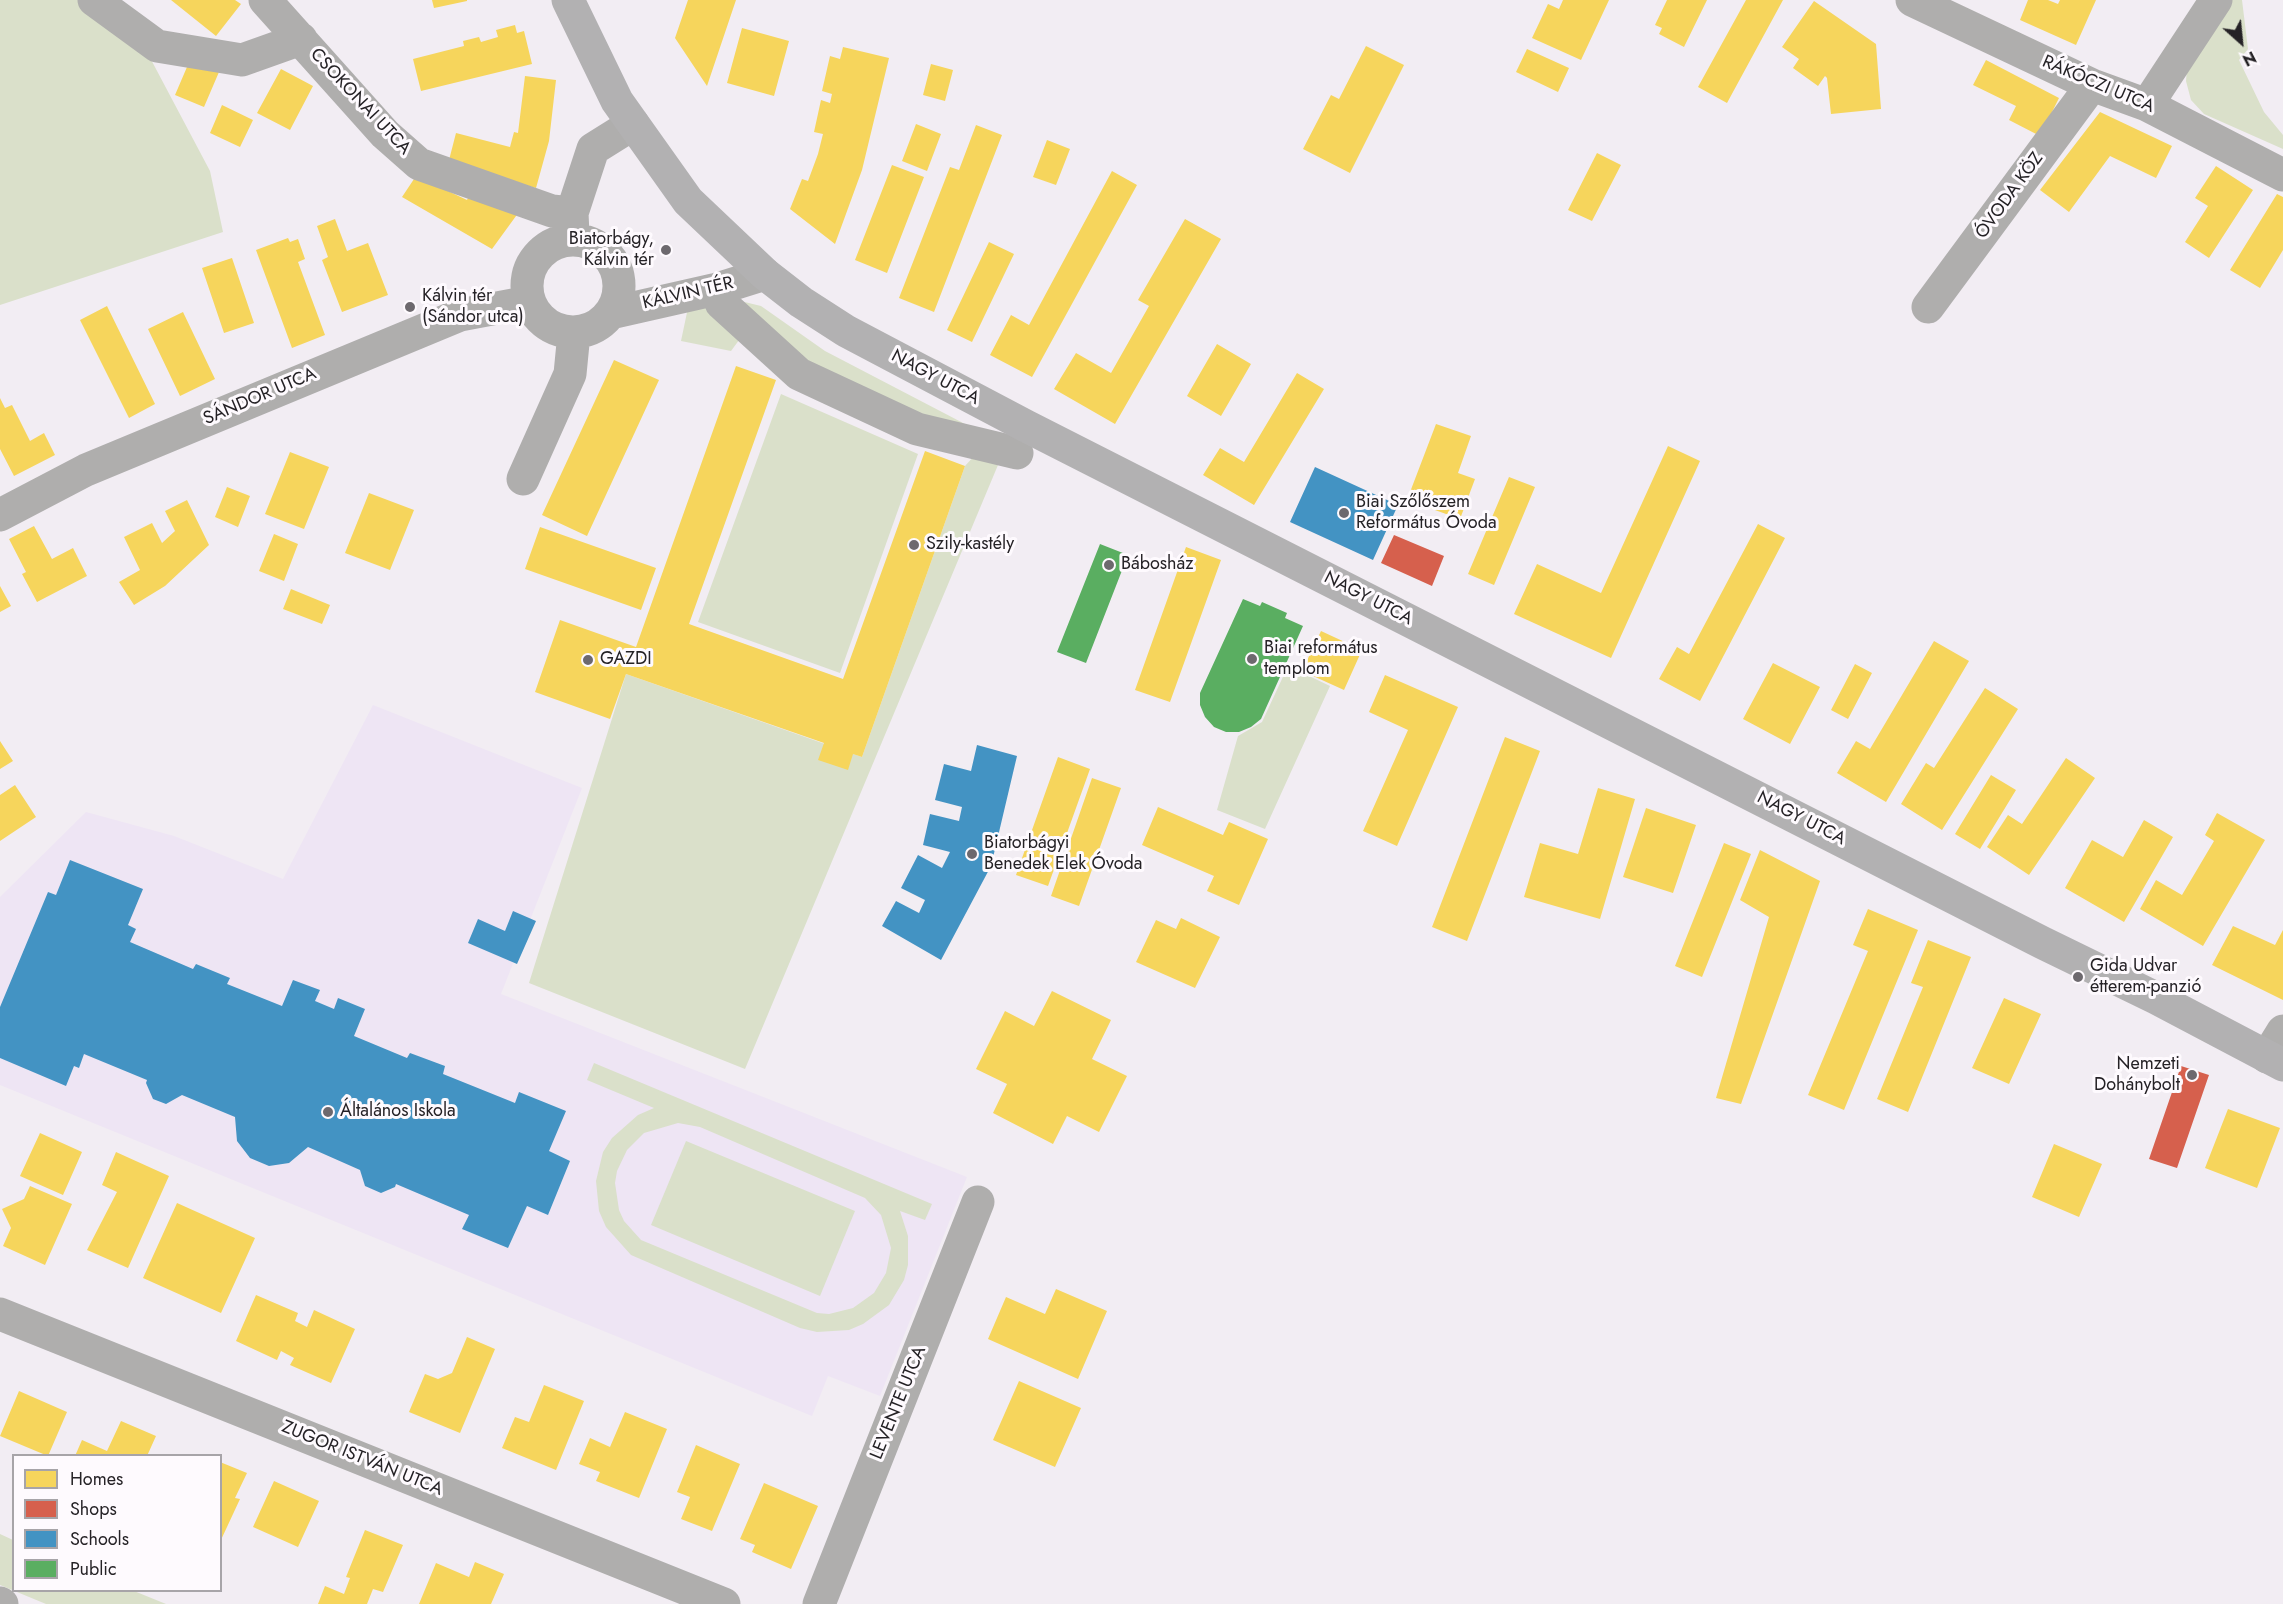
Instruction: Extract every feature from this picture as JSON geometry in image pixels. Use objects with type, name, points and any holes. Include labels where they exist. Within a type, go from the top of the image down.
[{"type":"main road","name":"NAGY UTCA","points":[[568,0],[617,101],[688,201],[765,274],[801,302],[846,331],[1026,426],[2033,938],[2156,998],[2278,1051]]},
{"type":"street","points":[[94,0],[157,46],[242,60],[301,39]]},
{"type":"street","name":"CSOKONAI UTCA","points":[[265,0],[385,134],[419,164],[552,211],[572,226]]},
{"type":"street","name":"RÁKÓCZI UTCA","points":[[1912,0],[2092,85],[2147,105],[2283,175]]},
{"type":"street","points":[[2147,105],[2216,0]]},
{"type":"street","name":"ÓVODA KÖZ","points":[[1928,307],[2092,85]]},
{"type":"street","points":[[572,226],[587,241],[601,248],[612,259],[618,272],[620,286],[611,313],[601,323],[574,333],[560,331],[547,325],[536,315],[529,302],[526,288],[528,274],[534,260],[544,249],[557,242],[572,226],[593,149],[633,124]]},
{"type":"street","name":"KÁLVIN TÉR","points":[[611,313],[717,289],[765,274]]},
{"type":"street","points":[[717,289],[721,303],[799,374],[917,429],[1017,453]]},
{"type":"street","name":"SÁNDOR UTCA","points":[[0,515],[86,470],[450,319],[529,302]]},
{"type":"street","points":[[523,479],[570,374],[574,333]]},
{"type":"street","name":"LEVENTE UTCA","points":[[819,1604],[978,1202]]},
{"type":"street","name":"ZUGOR ISTVÁN UTCA","points":[[0,1314],[724,1604]]},
{"type":"shaded area","points":[[373,705],[582,788],[501,994],[967,1177],[880,1396],[828,1376],[812,1416],[0,1085],[0,897],[86,812],[174,836],[283,879]]},
{"type":"green space","points":[[0,0],[79,0],[147,52],[210,171],[223,232],[0,305]]},
{"type":"green space","points":[[2229,0],[2242,0],[2248,49],[2239,60],[2264,112],[2283,135],[2283,149],[2204,114],[2191,100],[2186,81],[2187,69]]},
{"type":"green space","points":[[724,297],[761,306],[825,351],[965,424],[960,432],[745,332],[731,351],[681,341],[689,303]]},
{"type":"green space","points":[[781,394],[918,454],[840,673],[698,622]]},
{"type":"green space","points":[[974,456],[998,465],[745,1069],[529,983],[626,674],[862,757],[965,466]]},
{"type":"green space","points":[[1288,666],[1330,686],[1265,829],[1217,810],[1238,736],[1262,722]]},
{"type":"green space","points":[[594,1063],[932,1204],[925,1220],[900,1211],[908,1236],[908,1265],[904,1280],[889,1305],[863,1324],[849,1330],[817,1332],[800,1328],[631,1255],[606,1227],[599,1211],[596,1181],[603,1152],[612,1138],[638,1115],[654,1108],[587,1080]],"holes":[[[678,1123],[700,1127],[865,1198],[881,1215],[891,1248],[886,1273],[874,1293],[853,1308],[829,1314],[817,1313],[641,1240],[624,1221],[619,1210],[615,1183],[617,1171],[627,1150],[644,1133]]]},
{"type":"green space","points":[[686,1141],[855,1211],[820,1296],[651,1225]]},
{"type":"green space","points":[[0,1534],[12,1540],[12,1590],[0,1585]]},
{"type":"green space","points":[[17,1592],[136,1592],[166,1604],[46,1604]]},
{"type":"building: Homes","points":[[171,0],[235,0],[241,4],[216,36]]},
{"type":"building: Homes","points":[[432,0],[467,0],[467,1],[434,8]]},
{"type":"building: Homes","points":[[688,0],[736,0],[707,86],[675,38]]},
{"type":"building: Homes","points":[[1563,0],[1609,0],[1581,60],[1532,38],[1548,4],[1559,9]]},
{"type":"building: Homes","points":[[1667,0],[1707,0],[1684,47],[1659,34],[1662,28],[1655,25]]},
{"type":"building: Homes","points":[[1746,0],[1783,0],[1727,103],[1698,87]]},
{"type":"building: Homes","points":[[2028,0],[2048,0],[2058,4],[2060,0],[2096,0],[2076,45],[2020,20]]},
{"type":"building: Homes","points":[[1814,1],[1876,44],[1881,109],[1831,114],[1827,78],[1825,76],[1818,86],[1793,68],[1799,59],[1782,47]]},
{"type":"building: Homes","points":[[515,25],[517,33],[524,31],[532,64],[421,91],[413,59],[464,46],[463,41],[479,37],[481,42],[498,37],[496,30]]},
{"type":"building: Homes","points":[[742,28],[789,41],[774,96],[727,83]]},
{"type":"building: Homes","points":[[1366,46],[1404,65],[1350,173],[1303,149],[1331,95],[1339,99]]},
{"type":"building: Homes","points":[[843,47],[889,58],[862,170],[835,244],[790,209],[802,179],[808,181],[818,154],[823,134],[814,132],[821,100],[830,103],[832,94],[822,91],[830,56],[840,59]]},
{"type":"building: Homes","points":[[1527,49],[1569,68],[1558,92],[1516,72]]},
{"type":"building: Homes","points":[[190,60],[219,72],[204,107],[175,95]]},
{"type":"building: Homes","points":[[1986,60],[2059,98],[2040,136],[2009,120],[2016,106],[1973,85]]},
{"type":"building: Homes","points":[[931,64],[953,70],[945,101],[923,95]]},
{"type":"building: Homes","points":[[281,69],[313,86],[290,130],[257,113]]},
{"type":"building: Homes","points":[[525,76],[556,80],[549,141],[536,188],[448,164],[456,133],[510,147],[514,132],[518,133]]},
{"type":"building: Homes","points":[[222,105],[253,120],[240,147],[210,133]]},
{"type":"building: Homes","points":[[2100,112],[2172,146],[2156,178],[2110,156],[2069,212],[2040,190]]},
{"type":"building: Homes","points":[[916,124],[941,134],[927,171],[902,161]]},
{"type":"building: Homes","points":[[976,125],[1002,135],[934,312],[899,298],[950,167],[959,170]]},
{"type":"building: Homes","points":[[1047,140],[1070,149],[1056,185],[1033,177]]},
{"type":"building: Homes","points":[[1597,153],[1621,165],[1592,221],[1568,210]]},
{"type":"building: Homes","points":[[892,165],[924,177],[887,273],[855,260]]},
{"type":"building: Homes","points":[[2216,166],[2253,190],[2209,258],[2185,242],[2208,206],[2195,198]]},
{"type":"building: Homes","points":[[1112,171],[1137,185],[1032,377],[990,355],[1011,315],[1029,325]]},
{"type":"building: Homes","points":[[416,176],[467,200],[469,196],[524,205],[492,249],[402,197]]},
{"type":"building: Homes","points":[[2277,194],[2283,197],[2283,250],[2260,288],[2230,270]]},
{"type":"building: Homes","points":[[335,219],[347,251],[368,243],[388,295],[342,312],[322,260],[328,257],[317,226]]},
{"type":"building: Homes","points":[[1185,219],[1221,239],[1115,424],[1054,389],[1076,353],[1111,373],[1149,306],[1138,300]]},
{"type":"building: Homes","points":[[288,238],[290,242],[298,239],[305,259],[298,262],[325,335],[292,348],[256,250]]},
{"type":"building: Homes","points":[[989,242],[1014,254],[972,342],[947,330]]},
{"type":"building: Homes","points":[[232,258],[254,323],[224,333],[202,268]]},
{"type":"building: Homes","points":[[107,306],[155,404],[129,418],[80,320]]},
{"type":"building: Homes","points":[[183,312],[215,379],[180,396],[148,329]]},
{"type":"building: Homes","points":[[1217,344],[1251,364],[1221,416],[1187,396]]},
{"type":"building: Homes","points":[[614,360],[659,380],[587,536],[542,515]]},
{"type":"building: Homes","name":"Szily-kastély","points":[[736,366],[776,380],[689,624],[843,679],[925,451],[965,466],[862,757],[853,754],[848,770],[818,760],[824,743],[626,674],[610,719],[535,692],[560,620],[636,647]]},
{"type":"building: Homes","points":[[1297,373],[1324,389],[1254,505],[1203,475],[1220,448],[1244,462]]},
{"type":"building: Homes","points":[[0,398],[5,408],[12,405],[30,441],[44,433],[55,455],[14,476],[0,449]]},
{"type":"building: Homes","points":[[1436,424],[1471,436],[1458,473],[1475,479],[1460,519],[1407,500]]},
{"type":"building: Homes","points":[[1668,446],[1700,461],[1611,658],[1514,614],[1537,564],[1601,593]]},
{"type":"building: Homes","points":[[290,452],[329,467],[304,529],[265,514]]},
{"type":"building: Homes","points":[[1509,477],[1535,487],[1494,585],[1468,574]]},
{"type":"building: Homes","points":[[227,487],[250,496],[238,527],[215,517]]},
{"type":"building: Homes","points":[[369,493],[414,510],[390,570],[345,553]]},
{"type":"building: Homes","points":[[187,500],[209,545],[165,586],[134,605],[119,582],[140,570],[124,537],[152,523],[162,543],[175,531],[165,511]]},
{"type":"building: Homes","points":[[1758,524],[1785,538],[1700,701],[1659,679],[1677,647],[1689,654]]},
{"type":"building: Homes","points":[[34,526],[52,559],[73,548],[87,576],[37,602],[22,574],[26,572],[9,539]]},
{"type":"building: Homes","points":[[540,527],[656,568],[641,610],[525,569]]},
{"type":"building: Homes","points":[[274,534],[298,544],[284,581],[259,571]]},
{"type":"building: Homes","points":[[1186,547],[1221,560],[1170,702],[1135,690]]},
{"type":"building: Homes","points":[[0,586],[11,606],[0,612]]},
{"type":"building: Homes","points":[[291,589],[330,605],[322,624],[283,609]]},
{"type":"building: Homes","points":[[1321,631],[1362,650],[1344,690],[1302,671]]},
{"type":"building: Homes","points":[[1934,641],[1969,661],[1886,802],[1837,773],[1856,741],[1870,749]]},
{"type":"building: Homes","points":[[1773,663],[1820,687],[1790,744],[1743,719]]},
{"type":"building: Homes","points":[[1855,664],[1872,673],[1848,719],[1831,710]]},
{"type":"building: Homes","points":[[1385,675],[1458,707],[1397,846],[1363,831],[1408,730],[1369,712]]},
{"type":"building: Homes","points":[[1985,688],[2018,709],[1942,830],[1901,804],[1926,763],[1934,768]]},
{"type":"building: Homes","points":[[1505,737],[1540,751],[1467,941],[1432,927]]},
{"type":"building: Homes","points":[[0,741],[13,761],[0,769]]},
{"type":"building: Homes","points":[[1058,757],[1090,769],[1048,886],[1016,875]]},
{"type":"building: Homes","points":[[2066,758],[2095,778],[2029,875],[1987,847],[2008,815],[2022,824]]},
{"type":"building: Homes","points":[[1991,775],[2016,790],[1980,849],[1955,834]]},
{"type":"building: Homes","points":[[1092,778],[1121,788],[1079,906],[1051,896]]},
{"type":"building: Homes","points":[[15,785],[36,817],[0,841],[0,795]]},
{"type":"building: Homes","points":[[1598,788],[1635,799],[1600,919],[1524,897],[1540,843],[1578,854]]},
{"type":"building: Homes","points":[[1158,807],[1223,835],[1229,822],[1268,839],[1239,905],[1207,891],[1214,876],[1142,845]]},
{"type":"building: Homes","points":[[1646,808],[1696,825],[1673,893],[1623,877]]},
{"type":"building: Homes","points":[[2217,813],[2265,840],[2203,946],[2140,909],[2156,880],[2182,895],[2214,841],[2205,835]]},
{"type":"building: Homes","points":[[2144,820],[2173,837],[2124,922],[2065,888],[2092,840],[2123,857]]},
{"type":"building: Homes","points":[[1724,843],[1751,854],[1702,977],[1675,966]]},
{"type":"building: Homes","points":[[1760,850],[1820,881],[1741,1104],[1716,1098],[1769,917],[1740,900]]},
{"type":"building: Homes","points":[[1868,909],[1918,930],[1844,1110],[1808,1095],[1868,951],[1853,945]]},
{"type":"building: Homes","points":[[1181,918],[1220,937],[1195,988],[1136,962],[1156,920],[1176,929]]},
{"type":"building: Homes","points":[[2233,926],[2275,945],[2283,930],[2283,1000],[2212,965]]},
{"type":"building: Homes","points":[[1928,940],[1971,957],[1908,1112],[1877,1099],[1923,987],[1911,983]]},
{"type":"building: Homes","points":[[1052,991],[1111,1020],[1092,1059],[1127,1076],[1099,1132],[1067,1116],[1053,1144],[993,1113],[1007,1084],[976,1069],[1005,1011],[1034,1026]]},
{"type":"building: Homes","points":[[2004,998],[2041,1014],[2009,1084],[1972,1068]]},
{"type":"building: Homes","points":[[2228,1109],[2280,1128],[2257,1188],[2205,1168]]},
{"type":"building: Homes","points":[[40,1133],[82,1152],[63,1195],[20,1176]]},
{"type":"building: Homes","points":[[2054,1144],[2102,1164],[2079,1217],[2032,1197]]},
{"type":"building: Homes","points":[[116,1152],[169,1176],[128,1268],[87,1250],[117,1192],[102,1185]]},
{"type":"building: Homes","points":[[30,1186],[72,1204],[45,1265],[3,1246],[11,1228],[2,1209],[24,1199]]},
{"type":"building: Homes","points":[[177,1203],[255,1238],[221,1313],[143,1278]]},
{"type":"building: Homes","points":[[1056,1289],[1107,1311],[1078,1379],[988,1339],[1006,1297],[1045,1314]]},
{"type":"building: Homes","points":[[256,1295],[298,1313],[295,1321],[307,1327],[314,1310],[355,1329],[331,1383],[290,1365],[294,1358],[281,1351],[277,1360],[236,1341]]},
{"type":"building: Homes","points":[[467,1337],[495,1349],[460,1433],[409,1412],[425,1374],[438,1379],[452,1373]]},
{"type":"building: Homes","points":[[1019,1381],[1081,1408],[1055,1467],[993,1440]]},
{"type":"building: Homes","points":[[544,1385],[584,1401],[556,1470],[502,1448],[515,1417],[529,1422]]},
{"type":"building: Homes","points":[[19,1391],[67,1412],[49,1454],[43,1454],[0,1436]]},
{"type":"building: Homes","points":[[625,1412],[667,1429],[639,1498],[596,1481],[600,1472],[579,1464],[590,1438],[610,1447]]},
{"type":"building: Homes","points":[[121,1421],[156,1436],[148,1454],[76,1454],[82,1440],[107,1451]]},
{"type":"building: Homes","points":[[696,1445],[740,1464],[712,1531],[681,1519],[690,1497],[677,1492]]},
{"type":"building: Homes","points":[[222,1463],[247,1473],[235,1498],[240,1499],[222,1538]]},
{"type":"building: Homes","points":[[274,1481],[319,1501],[298,1547],[253,1527]]},
{"type":"building: Homes","points":[[764,1483],[818,1506],[791,1569],[752,1552],[755,1545],[740,1539]]},
{"type":"building: Homes","points":[[365,1530],[403,1545],[383,1592],[373,1589],[367,1604],[318,1604],[325,1586],[344,1594],[350,1578],[346,1577]]},
{"type":"building: Homes","points":[[475,1562],[504,1574],[491,1604],[419,1604],[436,1563],[469,1577]]},
{"type":"building: Shops","points":[[1394,535],[1444,556],[1432,586],[1381,563]]},
{"type":"building: Shops","points":[[2181,1066],[2209,1075],[2177,1168],[2149,1159]]},
{"type":"building: Schools","name":"Biai Szőlőszem Református Óvoda","points":[[1315,467],[1398,505],[1373,560],[1290,522]]},
{"type":"building: Schools","name":"Biatorbágyi Benedek Elek Óvoda","points":[[977,745],[1017,756],[991,866],[941,960],[882,926],[896,901],[919,913],[925,900],[901,888],[918,855],[942,868],[950,852],[923,845],[930,814],[959,821],[962,807],[935,800],[944,764],[971,771]]},
{"type":"building: Schools","points":[[70,860],[143,889],[128,925],[136,929],[130,942],[193,969],[196,964],[230,978],[227,984],[282,1006],[293,980],[320,990],[315,1001],[334,1009],[338,998],[365,1009],[354,1036],[407,1058],[410,1053],[445,1066],[443,1074],[515,1103],[519,1092],[566,1111],[549,1151],[570,1161],[548,1215],[527,1206],[508,1248],[462,1229],[469,1215],[396,1184],[395,1187],[381,1193],[365,1186],[360,1170],[308,1147],[289,1163],[269,1166],[250,1158],[237,1141],[235,1117],[182,1095],[166,1104],[153,1099],[146,1083],[147,1080],[84,1054],[79,1068],[74,1066],[66,1086],[0,1058],[0,1007],[48,892],[56,895]]},
{"type":"building: Schools","points":[[513,911],[536,921],[517,964],[468,943],[478,919],[505,931]]},
{"type":"building: Public","points":[[1100,544],[1128,555],[1086,663],[1057,652]]},
{"type":"building: Public","name":"Biai református templom","points":[[1243,599],[1260,606],[1262,602],[1287,613],[1285,618],[1303,626],[1261,719],[1251,727],[1239,732],[1226,732],[1214,727],[1205,717],[1200,705],[1200,693]]},
{"type":"place","name":"Biatorbágy, Kálvin tér","points":[[666,250]]},
{"type":"place","name":"Kálvin tér (Sándor utca)","points":[[410,307]]},
{"type":"place","name":"Biai Szőlőszem Református Óvoda","points":[[1344,513]]},
{"type":"place","name":"Szily-kastély","points":[[914,545]]},
{"type":"place","name":"Bábosház","points":[[1109,565]]},
{"type":"place","name":"Biai református templom","points":[[1252,659]]},
{"type":"place","name":"GAZDI","points":[[588,660]]},
{"type":"place","name":"Biatorbágyi Benedek Elek Óvoda","points":[[972,854]]},
{"type":"place","name":"Gida Udvar étterem-panzió","points":[[2078,977]]},
{"type":"place","name":"Nemzeti Dohánybolt","points":[[2192,1075]]},
{"type":"place","name":"Általános Iskola","points":[[328,1112]]}]
